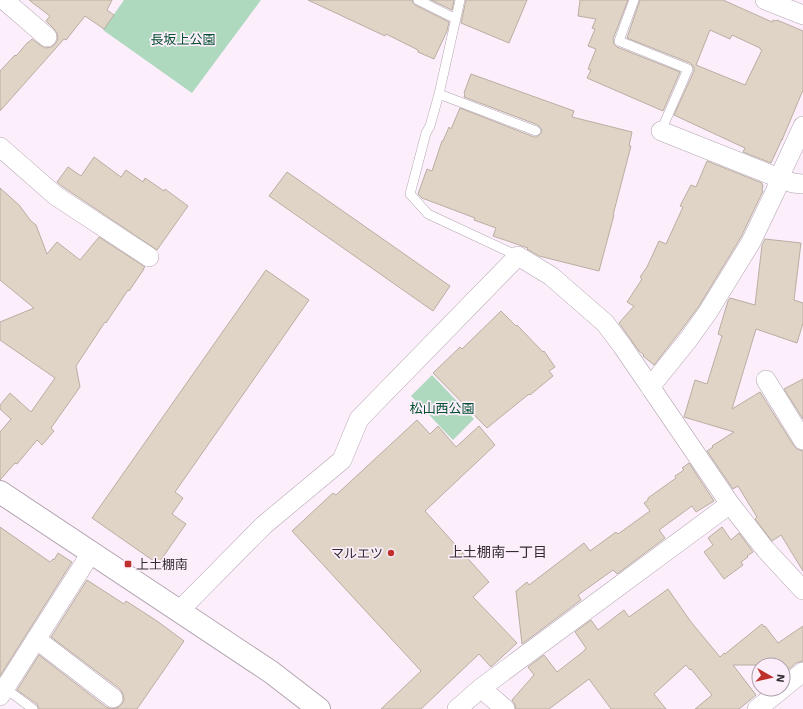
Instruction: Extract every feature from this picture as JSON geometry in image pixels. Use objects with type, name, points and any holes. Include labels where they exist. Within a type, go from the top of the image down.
[{"type":"street","points":[[4,0],[47,37]]},
{"type":"street","points":[[765,0],[803,15]]},
{"type":"street","points":[[650,387],[688,340],[708,312],[751,242],[776,190],[779,178],[803,126]]},
{"type":"street","points":[[661,131],[779,178],[793,183],[803,184]]},
{"type":"street","points":[[0,147],[56,196],[149,257]]},
{"type":"street","points":[[179,611],[264,525],[342,460],[359,419],[518,256],[551,276],[605,323],[730,504],[765,549],[803,590]]},
{"type":"street","points":[[766,380],[803,440]]},
{"type":"street","points":[[0,492],[271,672],[319,709]]},
{"type":"street","points":[[457,709],[481,688],[730,504]]},
{"type":"street","points":[[3,692],[91,553]]},
{"type":"street","points":[[36,639],[113,698]]},
{"type":"street","points":[[791,681],[803,672]]},
{"type":"street","points":[[481,688],[505,709]]},
{"type":"street","points":[[757,709],[771,697]]},
{"type":"lane","points":[[418,0],[456,19]]},
{"type":"lane","points":[[460,0],[439,94],[430,126],[426,133],[410,194],[428,214],[518,256]]},
{"type":"lane","points":[[634,0],[619,41],[688,68],[661,131]]},
{"type":"lane","points":[[439,94],[536,131]]},
{"type":"lane","points":[[3,692],[33,709]]},
{"type":"green space","name":"長坂上公園","points":[[124,0],[261,0],[192,93],[103,30]]},
{"type":"green space","name":"松山西公園","points":[[432,375],[474,419],[453,440],[411,396]]},
{"type":"building","points":[[29,0],[112,0],[107,10],[114,15],[104,29],[85,16],[66,40],[64,39],[0,111],[0,71],[32,39],[45,48],[51,47],[58,39],[57,33],[46,21],[50,16]]},
{"type":"building","points":[[308,0],[412,0],[415,5],[449,22],[447,31],[434,59],[386,34],[385,36]]},
{"type":"building","points":[[431,0],[454,0],[452,10]]},
{"type":"building","points":[[466,0],[527,0],[509,43],[461,23]]},
{"type":"building","points":[[580,0],[628,0],[613,39],[614,44],[617,47],[680,72],[663,111],[587,78],[591,70],[588,69],[596,49],[588,46],[595,29],[592,28],[596,19],[578,16]]},
{"type":"building","points":[[640,0],[723,0],[772,22],[773,20],[777,20],[803,31],[803,90],[771,163],[743,152],[745,148],[674,115],[694,68],[690,63],[627,38]],"holes":[[[710,30],[730,39],[732,35],[762,50],[745,85],[696,65]]]},
{"type":"building","points":[[471,74],[574,111],[572,117],[632,132],[629,146],[631,146],[599,271],[539,256],[527,249],[528,248],[493,236],[496,228],[474,220],[475,218],[422,198],[418,194],[427,169],[432,171],[442,141],[449,127],[451,129],[460,108],[534,137],[537,137],[541,133],[542,130],[538,125],[464,97]]},
{"type":"building","points":[[94,157],[121,177],[126,170],[143,182],[145,178],[164,191],[165,189],[188,206],[157,250],[57,182],[68,167],[81,176]]},
{"type":"building","points":[[707,161],[762,183],[763,191],[741,237],[699,306],[654,365],[643,356],[644,355],[639,351],[619,323],[634,306],[627,302],[642,279],[640,277],[647,267],[659,241],[666,244],[683,207],[680,206],[691,185],[696,187]]},
{"type":"building","points":[[287,172],[450,286],[433,311],[269,196]]},
{"type":"building","points":[[0,188],[19,205],[31,221],[36,225],[47,254],[57,242],[80,260],[99,237],[145,267],[106,323],[105,322],[76,366],[80,387],[51,428],[54,431],[42,445],[37,440],[17,464],[15,463],[0,480],[0,432],[11,419],[0,409],[0,405],[10,393],[31,412],[55,378],[0,340],[0,322],[34,308],[0,280]]},
{"type":"building","points":[[765,239],[801,243],[794,300],[803,303],[803,323],[797,343],[756,329],[732,409],[760,392],[794,446],[803,451],[803,571],[781,535],[772,541],[755,519],[757,517],[738,486],[733,489],[707,451],[713,447],[712,446],[734,432],[684,417],[695,380],[707,384],[722,336],[718,334],[728,301],[730,298],[755,305],[762,245]]},
{"type":"building","points":[[266,270],[309,300],[175,492],[183,498],[172,514],[186,524],[158,564],[92,518]]},
{"type":"building","points":[[501,311],[543,352],[544,351],[555,367],[549,371],[553,376],[487,428],[433,373],[460,347],[462,349]]},
{"type":"building","points":[[803,379],[803,419],[784,389]]},
{"type":"building","points":[[417,420],[430,434],[438,426],[456,447],[479,426],[495,445],[425,511],[489,582],[473,597],[517,643],[491,667],[479,654],[421,709],[381,709],[421,671],[292,531],[333,493],[336,495]]},
{"type":"building","points":[[689,463],[714,501],[696,512],[692,506],[659,530],[665,538],[617,574],[613,570],[578,595],[581,600],[522,644],[516,591],[527,582],[529,585],[584,543],[590,551],[616,532],[618,534],[650,511],[644,503],[648,500],[648,498],[676,478],[675,476],[684,470],[682,468]]},
{"type":"building","points":[[0,527],[50,562],[53,559],[54,560],[58,553],[72,562],[0,676]]},
{"type":"building","points":[[722,527],[731,540],[739,533],[753,552],[741,562],[743,565],[724,579],[704,552],[713,545],[708,538]]},
{"type":"building","points":[[87,580],[124,604],[126,601],[184,641],[137,709],[111,709],[117,708],[124,700],[120,689],[51,637]]},
{"type":"building","points":[[668,589],[691,622],[720,657],[762,624],[778,643],[803,626],[803,661],[796,663],[791,668],[791,657],[751,657],[751,665],[733,665],[751,688],[751,697],[754,697],[739,709],[695,709],[712,695],[686,665],[654,694],[666,709],[611,709],[589,679],[549,709],[516,709],[512,700],[534,675],[528,667],[544,655],[557,672],[586,648],[575,632],[591,620],[598,630],[624,610],[629,617]]},
{"type":"building","points":[[39,655],[106,707],[111,709],[39,709],[37,704],[17,690]]},
{"type":"place","name":"マルエツ","points":[[391,553]]},
{"type":"place","name":"上土棚南","points":[[128,564]]},
{"type":"district","name":"上土棚南一丁目","points":[[498,552]]}]
